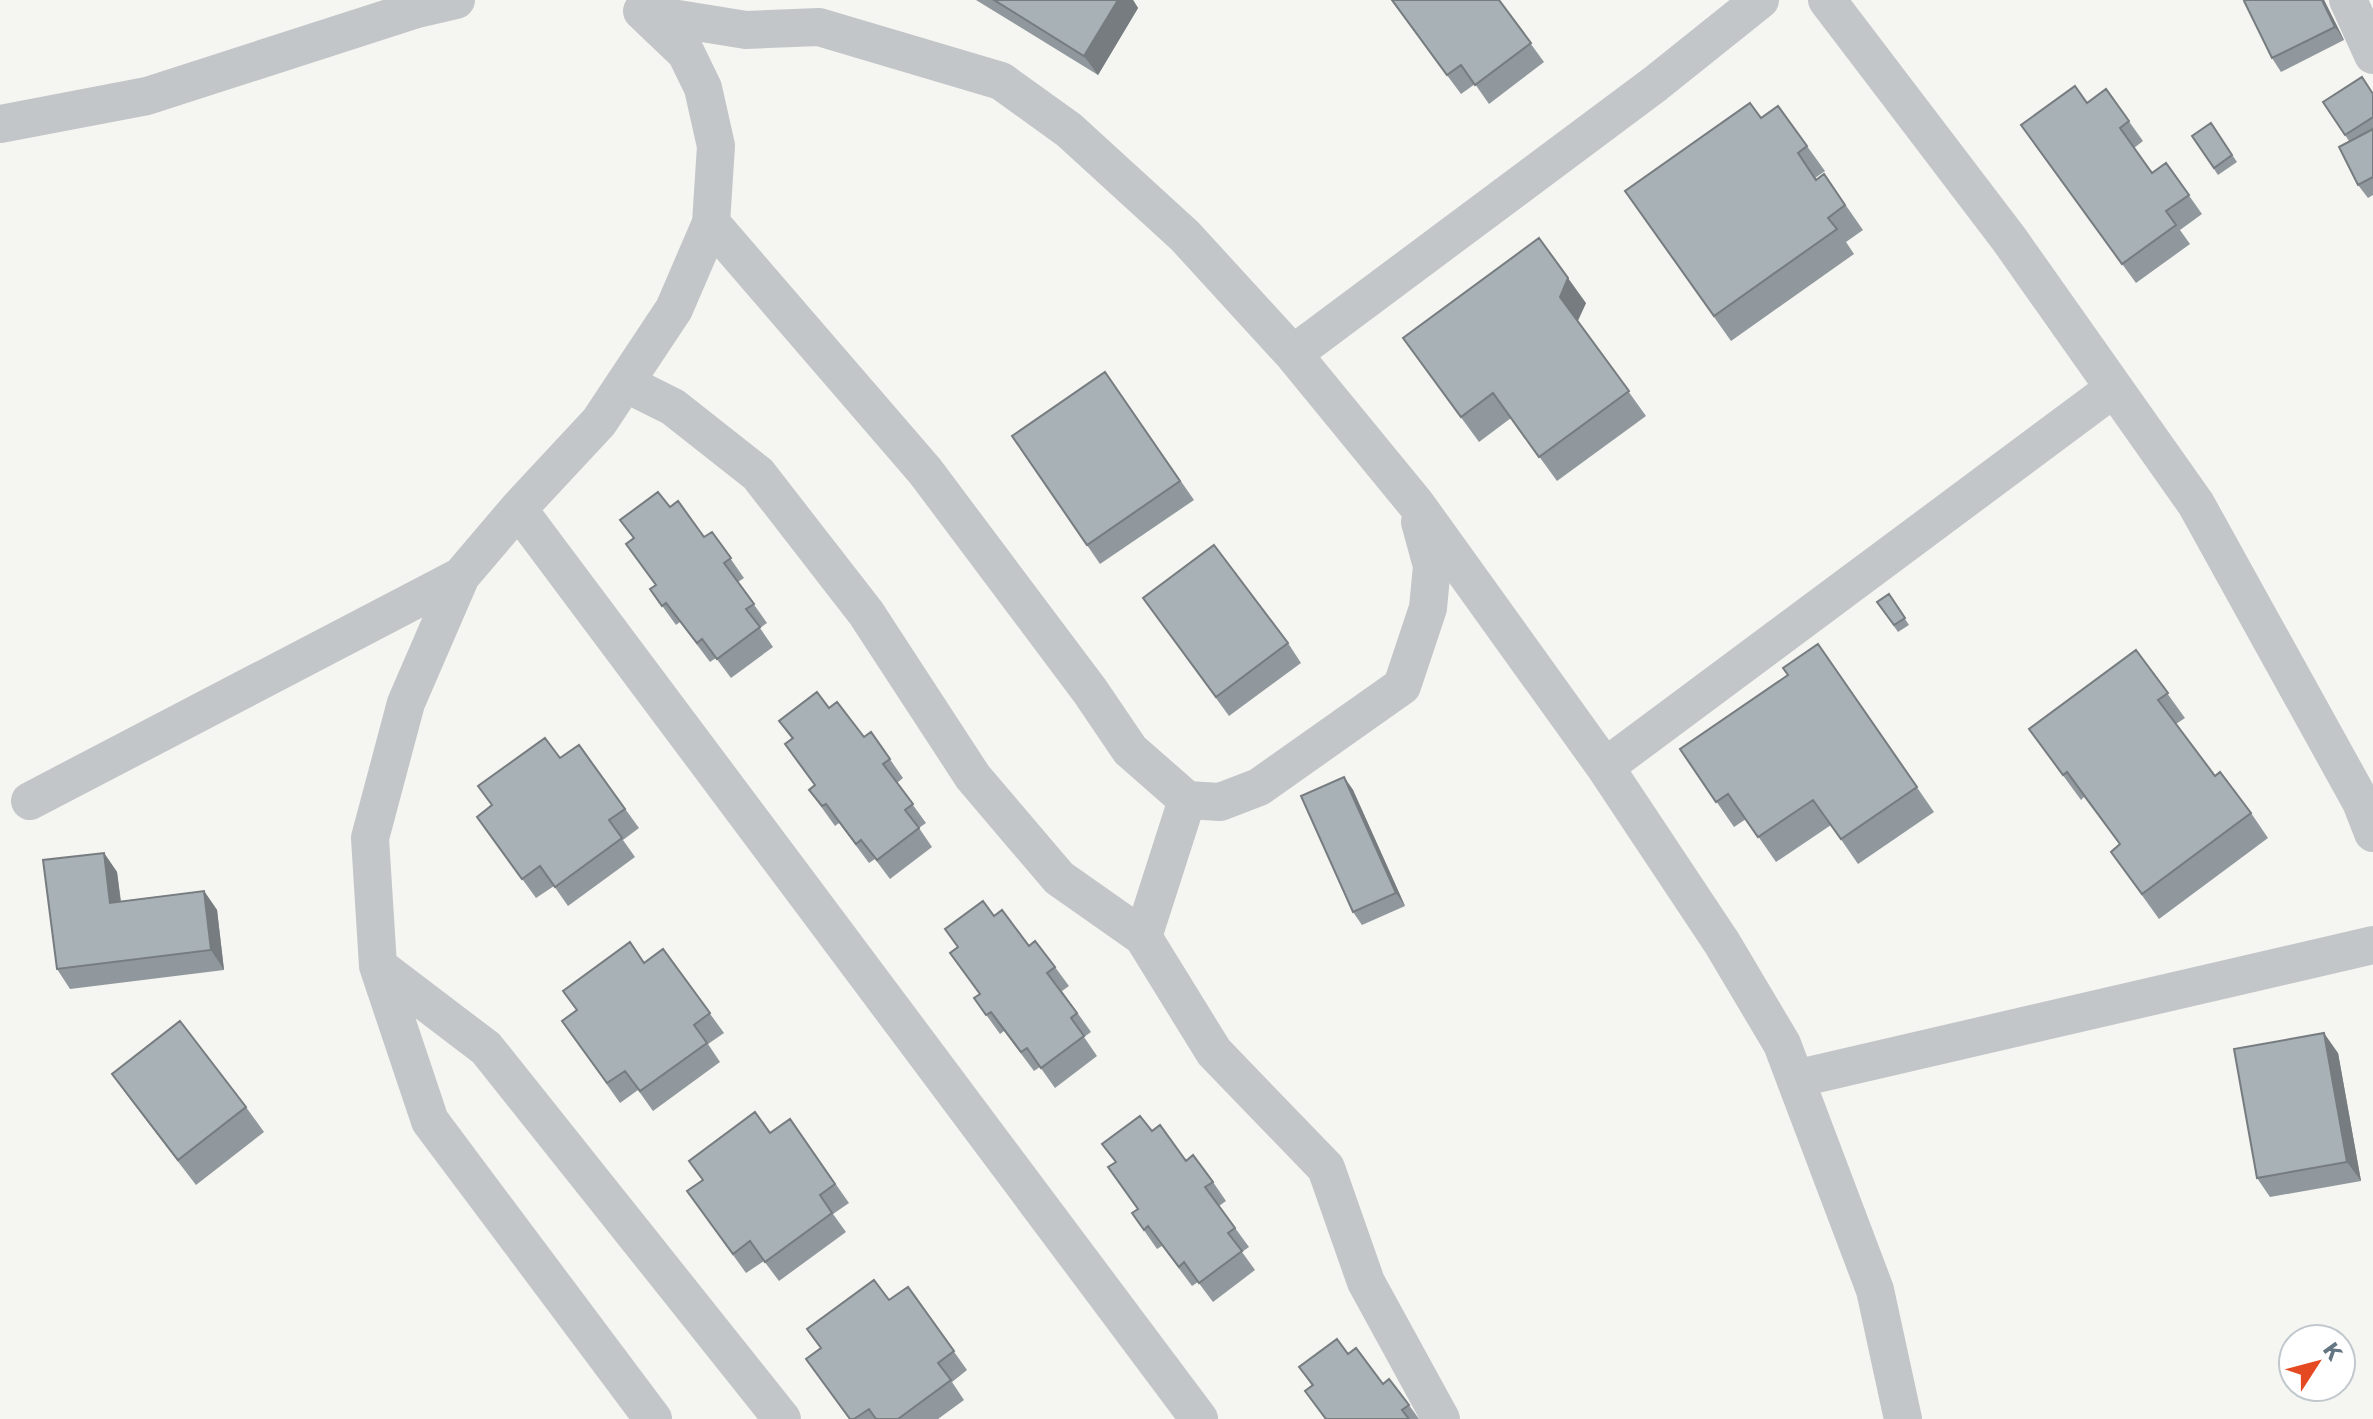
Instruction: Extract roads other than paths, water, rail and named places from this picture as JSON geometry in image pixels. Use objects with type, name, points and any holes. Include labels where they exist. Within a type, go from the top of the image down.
[{"type":"street","points":[[0,124],[147,96],[417,9],[456,0]]},
{"type":"street","points":[[1293,354],[1655,84],[1760,0]]},
{"type":"street","points":[[1827,0],[2009,239],[2196,504],[2361,802],[2373,833]]},
{"type":"street","points":[[2348,0],[2373,55]]},
{"type":"street","points":[[637,7],[746,30],[819,27],[1001,81],[1069,130],[1185,236],[1293,354],[1416,504],[1605,767],[1722,943],[1782,1044],[1875,1290],[1903,1419]]},
{"type":"street","points":[[637,7],[686,53],[703,88],[716,146],[711,223],[674,309],[599,422],[461,576],[406,703],[370,838],[378,966],[430,1121],[653,1419]]},
{"type":"street","points":[[711,223],[925,471],[1090,691],[1130,750],[1187,800],[1220,802],[1259,787],[1402,686],[1428,608],[1432,566],[1416,504]]},
{"type":"street","points":[[625,383],[673,407],[758,474],[866,613],[973,777],[1059,878],[1143,937],[1214,1052],[1326,1168],[1366,1282],[1441,1419]]},
{"type":"street","points":[[1605,767],[2113,389]]},
{"type":"street","points":[[518,509],[1199,1419]]},
{"type":"street","points":[[30,801],[461,576]]},
{"type":"street","points":[[1143,937],[1187,800]]},
{"type":"street","points":[[1795,1079],[2373,945]]},
{"type":"street","points":[[378,966],[486,1048],[782,1419]]}]
